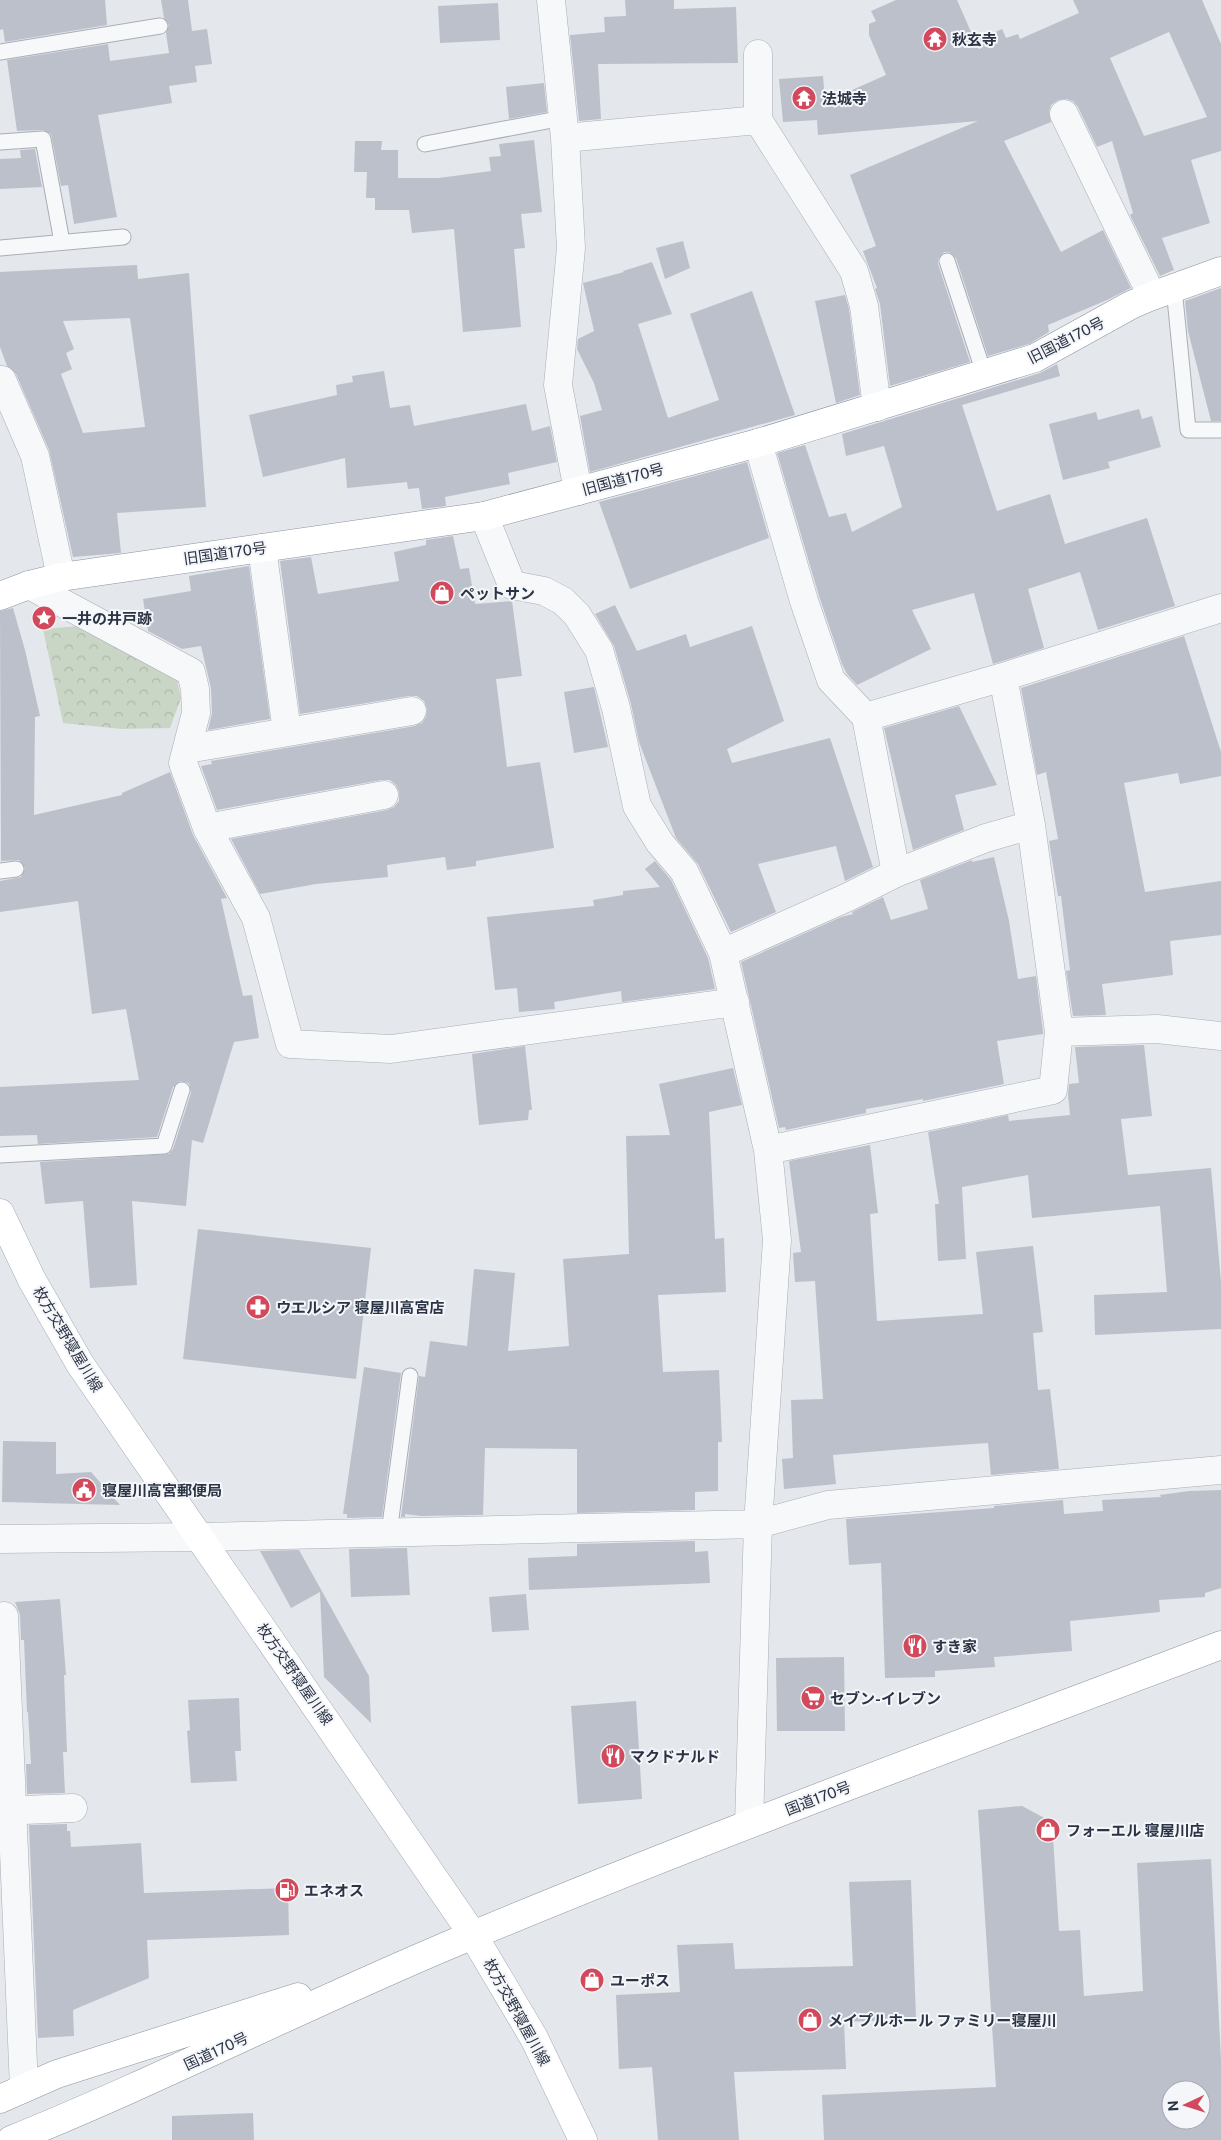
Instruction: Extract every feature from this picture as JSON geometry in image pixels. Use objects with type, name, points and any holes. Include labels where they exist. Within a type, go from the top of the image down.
[{"type":"main road","name":"旧国道170号","points":[[0,596],[29,585],[61,577],[484,516],[578,491],[758,443],[1035,358],[1163,292],[1221,271]]},
{"type":"main road","name":"枚方交野寝屋川線","points":[[0,1213],[32,1280],[80,1364],[473,1935],[534,2038],[583,2140]]},
{"type":"main road","name":"国道170号","points":[[11,2140],[90,2108],[473,1935],[749,1824],[1221,1645]]},
{"type":"main road","name":"国道170号","points":[[12,2093],[57,2074],[419,1958]]},
{"type":"street","points":[[551,0],[564,128],[571,248],[558,385],[578,491]]},
{"type":"street","points":[[758,54],[758,120],[854,271],[864,306],[877,407]]},
{"type":"street","points":[[1064,114],[1163,292]]},
{"type":"street","points":[[564,128],[758,120]]},
{"type":"street","points":[[2,380],[35,456],[61,577]]},
{"type":"street","points":[[758,443],[804,601],[831,680],[866,717],[896,873]]},
{"type":"street","points":[[484,516],[512,585],[544,591],[563,601],[577,614],[599,650],[616,708],[637,806],[660,843],[684,871],[723,953],[768,1150],[777,1240],[758,1524],[749,1824]]},
{"type":"street","points":[[262,548],[287,732]]},
{"type":"street","points":[[29,585],[191,672],[195,690],[196,713],[182,763],[207,828],[256,918],[290,1044],[391,1049],[735,1002]]},
{"type":"street","points":[[866,717],[1003,677],[1221,608]]},
{"type":"street","points":[[768,1150],[1054,1090],[1059,1032],[1031,825],[1003,677]]},
{"type":"street","points":[[187,749],[412,711]]},
{"type":"street","points":[[207,828],[384,795]]},
{"type":"street","points":[[723,953],[848,898],[896,873],[986,838],[1031,825]]},
{"type":"street","points":[[1059,1032],[1157,1029],[1221,1036]]},
{"type":"street","points":[[0,1539],[200,1537],[758,1524],[828,1505],[1221,1470]]},
{"type":"street","points":[[4,1616],[12,2093]]},
{"type":"street","points":[[6,1810],[73,1808]]},
{"type":"lane","points":[[0,52],[160,26]]},
{"type":"lane","points":[[425,144],[564,128]]},
{"type":"lane","points":[[0,142],[43,139],[62,242]]},
{"type":"lane","points":[[0,248],[123,237]]},
{"type":"lane","points":[[947,260],[984,374]]},
{"type":"lane","points":[[1163,292],[1188,430],[1221,430]]},
{"type":"lane","points":[[0,870],[16,869]]},
{"type":"lane","points":[[0,1154],[164,1146],[182,1090]]},
{"type":"lane","points":[[389,1533],[410,1376]]},
{"type":"green space","points":[[79,626],[163,665],[177,680],[181,698],[170,728],[122,729],[63,723],[43,629]]},
{"type":"building","points":[[0,0],[105,0],[107,25],[5,42],[3,29],[0,30]]},
{"type":"building","points":[[161,0],[188,0],[192,31],[207,29],[212,64],[195,66],[197,82],[169,86],[172,103],[98,115],[117,217],[74,224],[68,185],[61,186],[51,134],[43,130],[17,131],[7,60],[108,44],[110,61],[169,53],[166,33],[169,25],[164,18]]},
{"type":"building","points":[[625,0],[674,0],[674,9],[736,7],[738,63],[598,64],[601,119],[579,121],[570,35],[605,32],[604,17],[626,16]]},
{"type":"building","points":[[896,0],[957,0],[975,41],[1002,29],[1006,38],[1018,34],[1020,39],[1079,13],[1073,0],[1202,0],[1221,44],[1221,151],[1191,160],[1210,223],[1162,238],[1174,270],[1160,276],[1130,215],[1133,213],[1112,141],[1097,147],[1078,107],[1073,101],[1066,99],[1058,100],[1051,105],[1049,112],[1051,122],[1004,141],[1061,252],[1103,230],[1131,288],[1048,325],[1049,332],[1029,344],[988,356],[956,258],[949,252],[944,252],[938,259],[938,264],[970,362],[890,386],[880,304],[875,289],[877,288],[863,251],[876,246],[850,175],[978,121],[818,135],[817,120],[783,122],[779,79],[823,76],[825,102],[886,75],[869,35],[869,24],[876,21],[871,11]],"holes":[[[1169,32],[1207,117],[1144,136],[1110,58]]]},
{"type":"building","points":[[498,3],[500,40],[440,43],[438,6]]},
{"type":"building","points":[[544,83],[547,112],[509,119],[506,87]]},
{"type":"building","points":[[534,140],[542,212],[521,214],[525,248],[514,249],[521,327],[463,332],[454,229],[412,233],[409,210],[375,210],[375,198],[366,198],[367,172],[354,172],[355,141],[382,141],[381,150],[398,150],[398,178],[439,178],[491,171],[489,157],[501,156],[499,144]]},
{"type":"building","points":[[35,149],[42,187],[0,189],[0,159],[21,158],[20,150]]},
{"type":"building","points":[[683,241],[690,268],[665,279],[656,248]]},
{"type":"building","points":[[652,262],[672,314],[638,324],[668,418],[719,400],[690,314],[752,291],[795,415],[590,472],[580,416],[602,410],[594,383],[577,349],[578,339],[594,331],[583,283]]},
{"type":"building","points":[[137,265],[138,279],[189,273],[206,507],[117,513],[121,553],[73,557],[49,450],[16,374],[7,366],[0,347],[0,272]],"holes":[[[130,318],[145,427],[83,433],[61,374],[72,369],[66,353],[74,349],[63,321]]]},
{"type":"building","points":[[1221,288],[1221,421],[1211,421],[1188,331],[1185,301]]},
{"type":"building","points":[[845,295],[849,309],[860,395],[836,403],[815,301]]},
{"type":"building","points":[[1057,364],[1060,376],[962,405],[997,511],[1050,494],[1065,544],[1147,518],[1175,606],[1098,630],[1080,572],[1028,589],[1044,648],[993,664],[974,593],[912,610],[931,649],[857,685],[847,674],[842,664],[819,596],[777,453],[805,445],[829,517],[846,513],[852,532],[902,507],[884,446],[846,456],[842,434],[1040,373]]},
{"type":"building","points":[[384,371],[390,408],[410,405],[414,426],[526,404],[532,431],[550,426],[557,462],[508,473],[510,484],[445,497],[446,506],[422,509],[419,488],[408,489],[407,482],[347,488],[345,458],[263,477],[249,415],[337,395],[336,385],[353,382],[352,376]]},
{"type":"building","points":[[1139,409],[1142,419],[1152,416],[1161,447],[1108,462],[1110,468],[1063,480],[1049,424],[1096,412],[1098,420]]},
{"type":"building","points":[[747,462],[769,538],[630,589],[599,502]]},
{"type":"building","points":[[453,536],[460,569],[469,568],[475,604],[512,601],[522,676],[496,679],[507,767],[540,762],[554,848],[476,861],[476,866],[447,870],[445,857],[387,865],[388,877],[316,884],[260,894],[231,839],[387,810],[394,807],[399,801],[399,792],[396,785],[390,780],[381,780],[217,810],[201,766],[212,764],[211,761],[415,726],[422,723],[426,717],[427,709],[424,701],[417,696],[409,696],[300,714],[280,561],[311,557],[318,594],[399,581],[394,552],[426,545],[426,540]]},
{"type":"building","points":[[249,566],[270,719],[208,730],[212,713],[211,688],[201,646],[182,649],[148,631],[143,599],[191,591],[189,576]]},
{"type":"building","points":[[615,605],[637,651],[686,634],[690,647],[752,626],[784,721],[727,749],[732,763],[830,738],[873,867],[845,881],[836,846],[758,864],[776,912],[731,932],[698,864],[676,838],[639,742],[631,704],[614,646],[595,614]]},
{"type":"building","points":[[13,608],[40,716],[35,717],[34,815],[122,795],[122,793],[170,772],[193,835],[227,898],[221,899],[243,996],[252,995],[259,1038],[234,1042],[203,1143],[192,1140],[186,1206],[132,1201],[137,1285],[90,1288],[83,1201],[45,1204],[40,1162],[169,1154],[173,1149],[191,1093],[189,1083],[180,1081],[173,1087],[157,1137],[38,1144],[37,1135],[0,1136],[0,1087],[139,1080],[126,1009],[92,1014],[78,901],[0,912],[0,881],[21,877],[25,868],[19,860],[1,861],[0,611]]},
{"type":"building","points":[[1184,636],[1221,752],[1221,776],[1180,784],[1178,773],[1124,783],[1145,892],[1221,881],[1221,935],[1170,941],[1173,975],[1102,984],[1106,1015],[1073,1016],[1066,971],[1070,970],[1061,896],[1058,896],[1049,841],[1058,839],[1046,772],[1037,775],[1021,688]]},
{"type":"building","points":[[594,687],[608,747],[574,753],[564,692]]},
{"type":"building","points":[[959,706],[997,785],[955,795],[964,830],[913,850],[884,728]]},
{"type":"building","points":[[994,857],[1009,921],[1018,979],[1036,976],[1043,1032],[1043,1034],[997,1041],[1004,1084],[923,1101],[923,1099],[866,1109],[866,1113],[786,1130],[785,1127],[779,1128],[741,962],[841,917],[853,914],[852,912],[883,897],[891,920],[928,909],[920,880],[972,860],[972,862]]},
{"type":"building","points":[[655,861],[671,880],[708,958],[715,989],[622,1002],[621,991],[554,1002],[555,1009],[519,1012],[517,988],[495,990],[487,917],[594,906],[593,900],[623,895],[623,891],[660,887],[645,869]]},
{"type":"building","points":[[1144,1045],[1152,1116],[1121,1119],[1128,1175],[1211,1168],[1221,1282],[1221,1329],[1095,1335],[1094,1295],[1167,1292],[1160,1206],[1032,1218],[1028,1175],[962,1187],[966,1259],[938,1261],[935,1204],[939,1204],[928,1132],[1008,1115],[1009,1121],[1070,1115],[1069,1084],[1079,1083],[1075,1047]]},
{"type":"building","points":[[525,1046],[532,1110],[529,1110],[528,1120],[479,1125],[472,1054]]},
{"type":"building","points":[[733,1068],[742,1105],[709,1112],[715,1239],[724,1238],[726,1292],[658,1295],[663,1372],[719,1370],[722,1442],[718,1442],[718,1491],[695,1492],[695,1510],[577,1513],[577,1449],[485,1448],[483,1515],[421,1516],[405,1514],[405,1517],[401,1517],[419,1376],[425,1377],[430,1341],[467,1346],[474,1269],[515,1273],[508,1351],[569,1346],[563,1259],[629,1254],[626,1136],[670,1135],[659,1084]]},
{"type":"building","points":[[870,1145],[878,1213],[870,1214],[877,1321],[983,1314],[976,1252],[1033,1246],[1043,1332],[1033,1333],[1038,1390],[1050,1389],[1059,1469],[991,1475],[988,1443],[917,1448],[833,1455],[836,1484],[784,1489],[782,1459],[793,1458],[791,1400],[823,1399],[815,1281],[795,1282],[793,1253],[801,1252],[789,1161]]},
{"type":"building","points":[[198,1229],[371,1248],[356,1379],[183,1359]]},
{"type":"building","points":[[364,1367],[401,1373],[382,1517],[347,1518],[347,1514],[343,1514]]},
{"type":"building","points":[[3,1441],[56,1442],[56,1474],[91,1472],[120,1505],[2,1502]]},
{"type":"building","points":[[1221,1490],[1221,1588],[1205,1593],[1205,1597],[1159,1600],[1160,1612],[1070,1621],[1072,1651],[994,1657],[995,1667],[935,1671],[935,1677],[885,1678],[881,1563],[849,1565],[846,1519],[994,1508],[994,1506],[1063,1500],[1064,1514],[1103,1511],[1102,1500],[1161,1497],[1160,1495],[1189,1491]]},
{"type":"building","points":[[695,1541],[695,1552],[708,1551],[710,1583],[529,1590],[528,1558],[577,1556],[577,1544]]},
{"type":"building","points":[[407,1548],[410,1595],[351,1597],[349,1549]]},
{"type":"building","points":[[299,1550],[369,1676],[371,1723],[324,1677],[320,1592],[291,1608],[260,1551]]},
{"type":"building","points":[[526,1594],[529,1630],[492,1632],[489,1597]]},
{"type":"building","points":[[60,1599],[66,1675],[64,1675],[67,1752],[63,1752],[65,1793],[27,1794],[26,1764],[31,1764],[24,1640],[21,1640],[20,1615],[15,1602]]},
{"type":"building","points":[[844,1657],[845,1731],[777,1731],[776,1658]]},
{"type":"building","points":[[239,1698],[241,1751],[235,1751],[237,1781],[191,1783],[187,1731],[190,1730],[188,1700]]},
{"type":"building","points":[[636,1701],[642,1799],[578,1804],[571,1706]]},
{"type":"building","points":[[1022,1806],[1052,1822],[1059,1931],[1080,1930],[1084,1996],[1143,1991],[1137,1863],[1211,1859],[1221,2060],[1221,2140],[824,2140],[822,2095],[996,2087],[978,1810]]},
{"type":"building","points":[[67,1824],[67,1831],[70,1831],[71,1847],[141,1843],[144,1893],[288,1888],[289,1935],[147,1940],[149,1978],[73,2010],[74,2036],[38,2038],[29,1825]]},
{"type":"building","points":[[911,1880],[916,2019],[844,2022],[846,2069],[734,2072],[739,2140],[658,2140],[652,2067],[619,2069],[616,1995],[680,1992],[677,1945],[733,1943],[735,1969],[853,1966],[849,1882]]},
{"type":"building","points":[[253,2113],[254,2140],[172,2140],[172,2116]]},
{"type":"place","name":"秋玄寺","points":[[935,39]]},
{"type":"place","name":"法城寺","points":[[804,98]]},
{"type":"place","name":"ペットサン","points":[[442,593]]},
{"type":"place","name":"一井の井戸跡","points":[[44,618]]},
{"type":"place","name":"ウエルシア 寝屋川高宮店","points":[[258,1307]]},
{"type":"place","name":"寝屋川高宮郵便局","points":[[84,1490]]},
{"type":"place","name":"すき家","points":[[915,1646]]},
{"type":"place","name":"セブン-イレブン","points":[[813,1698]]},
{"type":"place","name":"マクドナルド","points":[[613,1756]]},
{"type":"place","name":"フォーエル 寝屋川店","points":[[1048,1830]]},
{"type":"place","name":"エネオス","points":[[287,1890]]},
{"type":"place","name":"ユーポス","points":[[592,1980]]},
{"type":"place","name":"メイプルホール ファミリー寝屋川","points":[[810,2020]]}]
